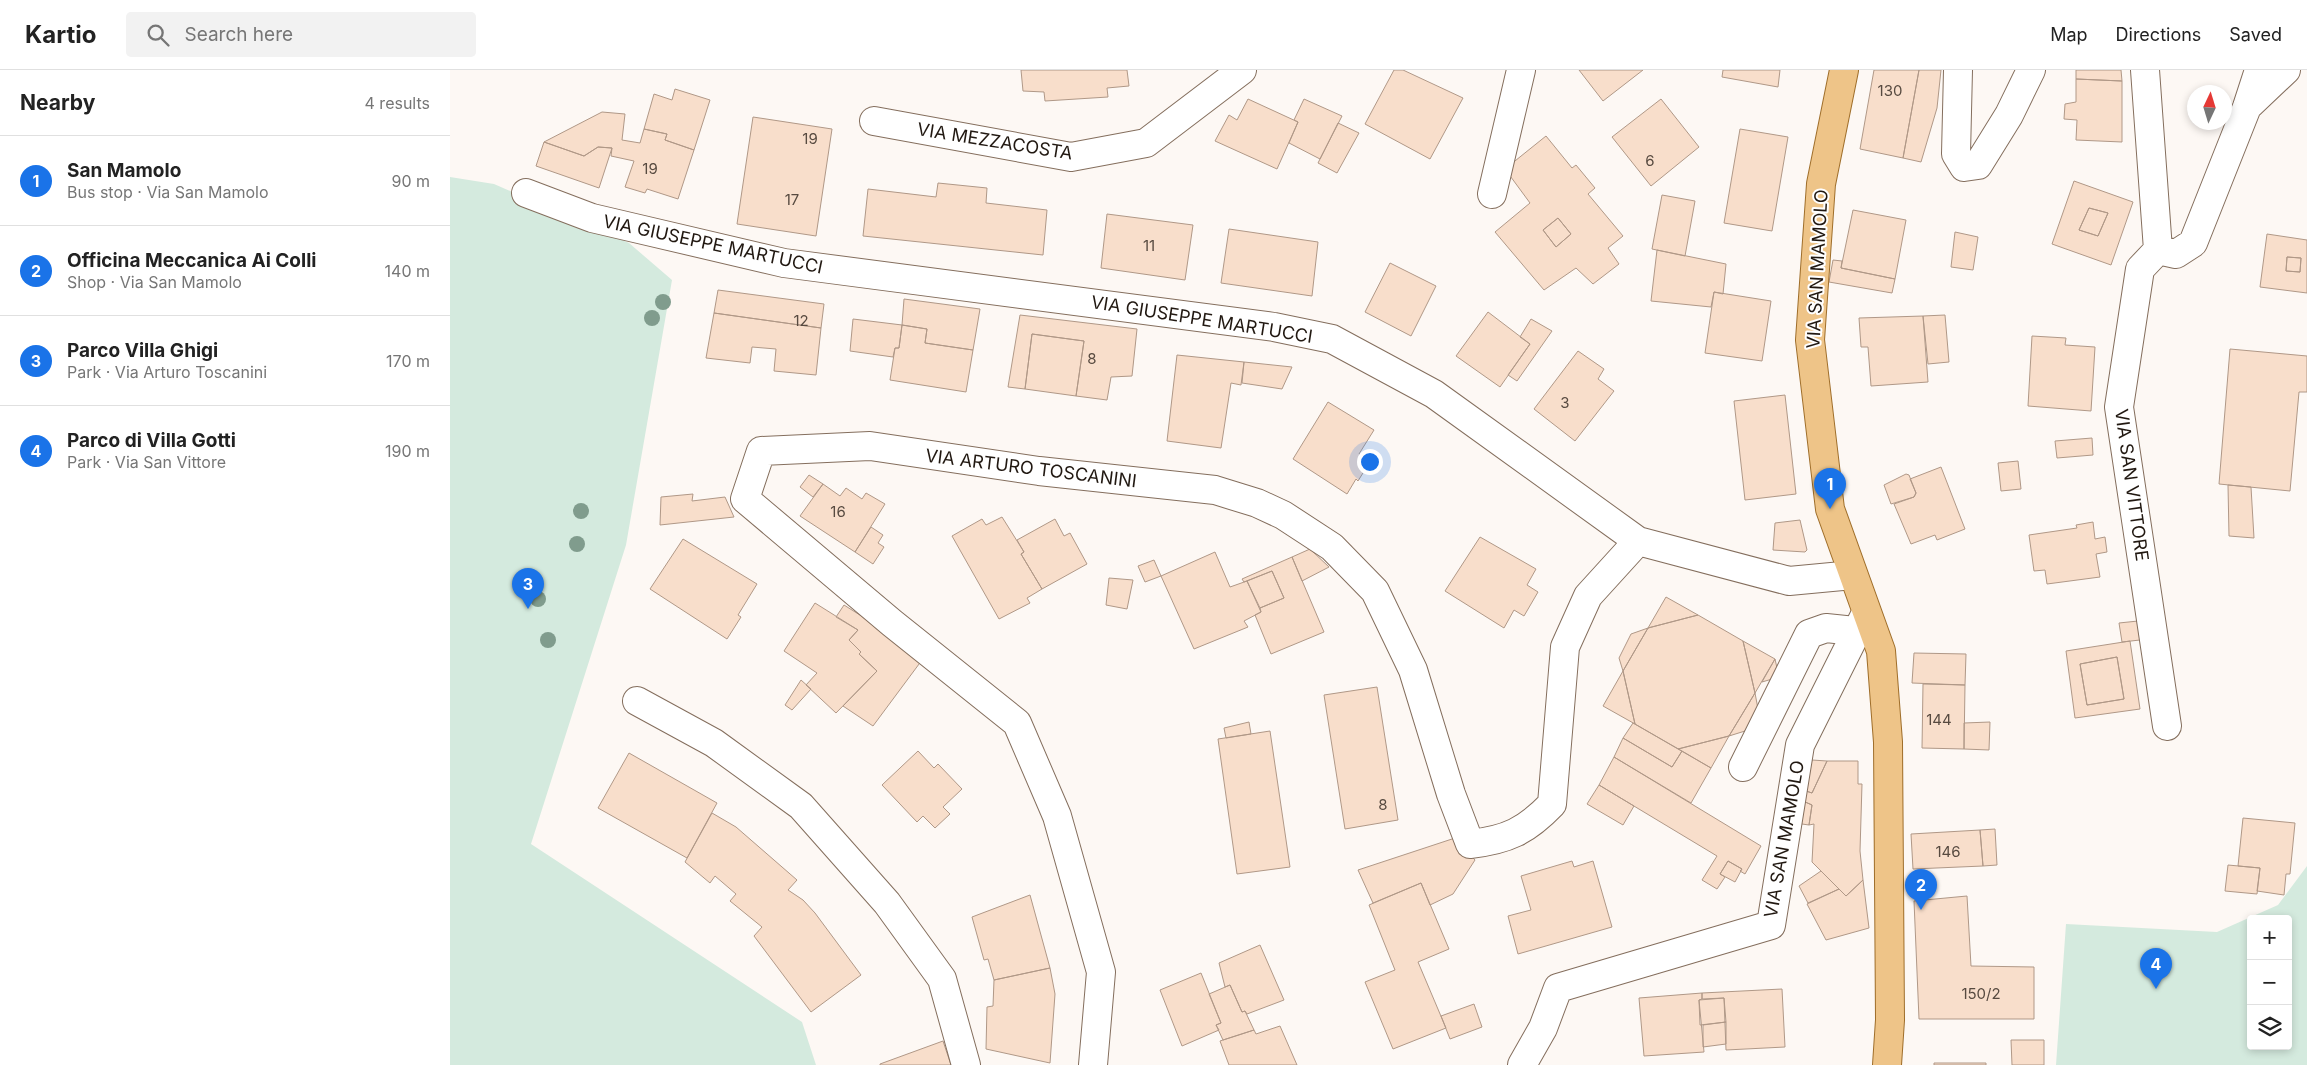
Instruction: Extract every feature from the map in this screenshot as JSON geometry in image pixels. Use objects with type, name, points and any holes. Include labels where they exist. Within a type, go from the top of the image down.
[{"type":"main road","name":"VIA SAN MAMOLO","points":[[1844,70],[1821,184],[1810,340],[1830,508],[1853,575],[1860,622],[1881,651],[1888,742],[1890,1020],[1887,1065]]},
{"type":"street","name":"VIA MEZZACOSTA","points":[[874,121],[1071,157],[1146,142],[1242,70]]},
{"type":"street","points":[[1492,194],[1521,70]]},
{"type":"street","points":[[1958,70],[1956,154],[1964,167],[1978,165],[2009,115],[2031,70]]},
{"type":"street","points":[[2145,70],[2158,250],[2176,254],[2193,243],[2247,107],[2259,70]]},
{"type":"street","points":[[2247,107],[2286,70]]},
{"type":"street","name":"VIA GIUSEPPE MARTUCCI","points":[[526,193],[592,218],[784,263],[1274,326],[1332,340],[1434,394],[1638,541],[1789,581],[1853,575]]},
{"type":"street","name":"VIA SAN VITTORE","points":[[2158,250],[2140,269],[2119,406],[2167,726]]},
{"type":"street","name":"VIA ARTURO TOSCANINI","points":[[1093,1065],[1100,972],[1057,816],[1017,723],[892,624],[745,499],[761,451],[870,446],[1039,471],[1215,490],[1257,503],[1283,515],[1332,548],[1375,591],[1413,670],[1452,794],[1470,844],[1496,841],[1524,829],[1552,804],[1565,647],[1588,596],[1638,541]]},
{"type":"street","points":[[1743,767],[1809,634],[1826,628],[1860,622]]},
{"type":"street","name":"VIA SAN MAMOLO","points":[[1522,1065],[1543,1028],[1558,988],[1771,925],[1800,745],[1860,622]]},
{"type":"street","points":[[638,702],[714,743],[801,806],[887,903],[942,979],[966,1065]]},
{"type":"green space","points":[[450,177],[494,184],[629,243],[672,280],[626,545],[531,844],[802,1022],[816,1065],[450,1065]]},
{"type":"green space","points":[[2307,866],[2307,1065],[2056,1065],[2066,924],[2217,932],[2247,919],[2247,1050],[2292,1050],[2292,915],[2255,915],[2278,905]]},
{"type":"building","points":[[1021,70],[1127,70],[1129,86],[1107,88],[1108,97],[1045,101],[1044,92],[1023,91]]},
{"type":"building","points":[[1394,70],[1403,70],[1463,98],[1430,159],[1365,124]]},
{"type":"building","points":[[1579,70],[1643,70],[1603,101]]},
{"type":"building","points":[[1723,70],[1780,70],[1778,87],[1722,77]]},
{"type":"building","points":[[1874,70],[1919,70],[1903,158],[1860,149]]},
{"type":"building","points":[[1919,70],[1941,70],[1937,108],[1921,162],[1903,158]]},
{"type":"building","points":[[2076,70],[2121,70],[2122,81],[2076,79]]},
{"type":"building","points":[[2076,79],[2122,81],[2122,142],[2076,140],[2077,120],[2064,119],[2065,104],[2076,102]]},
{"type":"building","points":[[675,89],[710,100],[694,150],[665,140],[667,134],[644,129],[654,94],[672,100]]},
{"type":"building","points":[[1248,99],[1298,122],[1277,169],[1215,141],[1229,115],[1237,120]]},
{"type":"building","points":[[1304,99],[1342,116],[1320,159],[1289,143],[1298,122],[1294,120]]},
{"type":"building","points":[[1661,99],[1699,147],[1651,186],[1612,137]]},
{"type":"building","points":[[602,112],[625,114],[622,140],[640,143],[644,129],[667,134],[665,140],[694,150],[678,199],[647,189],[645,193],[625,187],[634,161],[611,156],[612,148],[598,147],[584,156],[544,142]]},
{"type":"building","points":[[753,117],[832,129],[816,236],[737,224]]},
{"type":"building","points":[[1338,123],[1359,133],[1337,173],[1318,163]]},
{"type":"building","points":[[1740,129],[1788,137],[1772,231],[1724,223]]},
{"type":"building","points":[[1546,136],[1572,168],[1576,165],[1595,188],[1588,194],[1623,236],[1608,248],[1619,264],[1593,284],[1576,268],[1544,290],[1495,232],[1530,203],[1505,169]],"holes":[[[1558,218],[1571,234],[1556,247],[1543,230]]]},
{"type":"building","points":[[544,142],[584,156],[598,147],[612,148],[599,188],[536,166]]},
{"type":"building","points":[[2074,181],[2133,202],[2111,265],[2052,244]],"holes":[[[2089,208],[2108,213],[2098,236],[2079,230]]]},
{"type":"building","points":[[938,183],[987,188],[986,203],[1047,210],[1043,255],[863,236],[868,189],[936,197]]},
{"type":"building","points":[[1662,195],[1695,201],[1685,256],[1652,249]]},
{"type":"building","points":[[2089,208],[2108,213],[2098,236],[2079,230]]},
{"type":"building","points":[[1853,210],[1906,220],[1895,279],[1841,268]]},
{"type":"building","points":[[1107,214],[1193,225],[1185,280],[1101,268]]},
{"type":"building","points":[[1558,218],[1571,234],[1556,247],[1543,230]]},
{"type":"building","points":[[1229,229],[1318,242],[1312,296],[1221,283]]},
{"type":"building","points":[[1955,232],[1978,237],[1973,270],[1951,267]]},
{"type":"building","points":[[2267,234],[2307,240],[2307,293],[2260,287]],"holes":[[[2287,257],[2301,258],[2300,272],[2286,271]]]},
{"type":"building","points":[[1657,250],[1726,264],[1723,294],[1714,292],[1711,307],[1651,301]]},
{"type":"building","points":[[2287,257],[2301,258],[2300,272],[2286,271]]},
{"type":"building","points":[[1833,260],[1842,261],[1841,268],[1895,279],[1892,293],[1829,282]]},
{"type":"building","points":[[1390,263],[1436,286],[1411,336],[1365,312]]},
{"type":"building","points":[[718,290],[824,304],[821,328],[714,313]]},
{"type":"building","points":[[1714,292],[1771,301],[1762,361],[1705,353]]},
{"type":"building","points":[[904,299],[980,309],[973,350],[925,343],[927,329],[902,325]]},
{"type":"building","points":[[1488,312],[1530,344],[1500,387],[1456,356]]},
{"type":"building","points":[[714,313],[821,328],[816,375],[774,371],[776,349],[752,347],[750,363],[706,358]]},
{"type":"building","points":[[1020,315],[1137,329],[1132,376],[1111,377],[1107,400],[1076,396],[1084,341],[1032,334],[1025,389],[1008,387]]},
{"type":"building","points":[[1945,315],[1949,362],[1928,364],[1923,316]]},
{"type":"building","points":[[1923,316],[1928,382],[1871,386],[1868,347],[1861,347],[1859,318]]},
{"type":"building","points":[[853,319],[902,325],[899,348],[895,348],[893,357],[850,351]]},
{"type":"building","points":[[1531,319],[1552,331],[1517,381],[1508,375],[1530,344],[1520,337]]},
{"type":"building","points":[[902,325],[927,329],[925,343],[973,350],[966,392],[890,380],[895,348],[899,348]]},
{"type":"building","points":[[1032,334],[1084,341],[1076,396],[1025,389]]},
{"type":"building","points":[[2032,336],[2066,338],[2065,345],[2095,347],[2091,411],[2028,406]]},
{"type":"building","points":[[2230,349],[2307,356],[2307,392],[2299,392],[2290,491],[2219,484]]},
{"type":"building","points":[[1578,351],[1604,369],[1598,379],[1614,391],[1575,441],[1534,409]]},
{"type":"building","points":[[1177,355],[1244,362],[1241,385],[1231,383],[1221,448],[1167,441]]},
{"type":"building","points":[[1244,362],[1292,367],[1282,389],[1242,383]]},
{"type":"building","points":[[1785,395],[1796,494],[1745,500],[1734,401]]},
{"type":"building","points":[[1328,402],[1374,430],[1359,454],[1371,460],[1347,494],[1293,459]]},
{"type":"building","points":[[2092,438],[2093,455],[2057,458],[2055,441]]},
{"type":"building","points":[[2018,461],[2021,489],[2001,491],[1998,463]]},
{"type":"building","points":[[1941,467],[1965,529],[1937,540],[1935,535],[1911,544],[1894,504],[1914,497],[1916,493],[1910,479]]},
{"type":"building","points":[[1906,474],[1909,475],[1916,493],[1914,497],[1891,504],[1884,485]]},
{"type":"building","points":[[809,475],[823,484],[813,497],[800,487]]},
{"type":"building","points":[[823,484],[840,496],[846,488],[862,499],[866,493],[885,504],[855,552],[800,516]]},
{"type":"building","points":[[2228,485],[2251,487],[2254,538],[2229,536]]},
{"type":"building","points":[[693,494],[692,501],[725,497],[734,517],[660,525],[661,497]]},
{"type":"building","points":[[1002,517],[1024,552],[1021,554],[1042,589],[1027,598],[1030,603],[999,619],[952,536],[982,519],[986,525]]},
{"type":"building","points":[[1055,519],[1064,536],[1070,533],[1087,564],[1042,589],[1021,554],[1024,552],[1017,540]]},
{"type":"building","points":[[1800,520],[1807,550],[1805,552],[1773,550],[1775,523]]},
{"type":"building","points":[[2093,522],[2095,539],[2105,537],[2107,552],[2096,554],[2100,577],[2047,584],[2045,570],[2034,571],[2029,535],[2077,528],[2076,525]]},
{"type":"building","points":[[871,527],[883,535],[878,543],[884,547],[873,564],[855,552]]},
{"type":"building","points":[[1480,537],[1536,569],[1527,585],[1538,592],[1524,616],[1514,610],[1504,628],[1445,591]]},
{"type":"building","points":[[683,539],[757,584],[738,615],[741,617],[727,639],[650,589]]},
{"type":"building","points":[[1310,549],[1329,567],[1302,581],[1292,557]]},
{"type":"building","points":[[1215,552],[1230,587],[1247,581],[1261,612],[1244,621],[1248,627],[1194,649],[1161,576]]},
{"type":"building","points":[[1292,557],[1324,632],[1271,654],[1255,615],[1261,612],[1260,608],[1284,598],[1272,571],[1244,582],[1242,579]]},
{"type":"building","points":[[1154,560],[1161,576],[1145,582],[1138,566]]},
{"type":"building","points":[[1272,571],[1284,598],[1260,608],[1247,581]]},
{"type":"building","points":[[1109,578],[1133,580],[1127,609],[1106,605]]},
{"type":"building","points":[[1666,597],[1698,615],[1648,628]]},
{"type":"building","points":[[815,603],[858,630],[849,640],[861,652],[859,654],[877,671],[836,713],[806,685],[817,673],[784,651]]},
{"type":"building","points":[[844,605],[925,656],[873,726],[843,706],[877,671],[859,654],[861,652],[849,640],[858,630],[836,617]]},
{"type":"building","points":[[1698,615],[1743,641],[1755,693],[1729,736],[1678,749],[1635,724],[1623,671],[1648,628]]},
{"type":"building","points":[[2138,621],[2140,640],[2122,642],[2119,623]]},
{"type":"building","points":[[1648,628],[1623,671],[1619,658],[1631,634]]},
{"type":"building","points":[[1743,641],[1775,659],[1755,693]]},
{"type":"building","points":[[2130,641],[2140,709],[2075,718],[2066,651]],"holes":[[[2117,657],[2124,699],[2087,705],[2080,664]]]},
{"type":"building","points":[[1914,653],[1966,654],[1965,685],[1912,683]]},
{"type":"building","points":[[2117,657],[2124,699],[2087,705],[2080,664]]},
{"type":"building","points":[[1775,659],[1779,677],[1762,682]]},
{"type":"building","points":[[1623,671],[1635,724],[1603,706]]},
{"type":"building","points":[[801,680],[811,689],[792,710],[785,705]]},
{"type":"building","points":[[1923,684],[1965,685],[1964,749],[1922,748]]},
{"type":"building","points":[[1377,687],[1398,820],[1345,829],[1324,695]]},
{"type":"building","points":[[1755,693],[1758,709],[1745,731],[1729,736]]},
{"type":"building","points":[[1249,722],[1251,734],[1226,738],[1224,728]]},
{"type":"building","points":[[1990,722],[1989,750],[1964,749],[1964,723]]},
{"type":"building","points":[[1633,723],[1682,751],[1672,767],[1623,738]]},
{"type":"building","points":[[1270,731],[1290,867],[1237,874],[1218,739]]},
{"type":"building","points":[[1729,736],[1711,768],[1678,749]]},
{"type":"building","points":[[1623,738],[1672,767],[1682,751],[1711,768],[1691,803],[1614,757]]},
{"type":"building","points":[[918,751],[934,768],[938,764],[962,789],[943,807],[950,814],[935,828],[923,816],[917,822],[882,785]]},
{"type":"building","points":[[629,753],[717,803],[687,858],[598,808]]},
{"type":"building","points":[[1614,757],[1761,846],[1745,874],[1740,871],[1742,869],[1728,861],[1720,874],[1725,877],[1717,889],[1702,880],[1717,856],[1599,785]]},
{"type":"building","points":[[1812,760],[1827,761],[1812,793],[1806,791],[1803,801],[1812,805],[1809,825],[1795,823]]},
{"type":"building","points":[[1827,761],[1858,761],[1858,784],[1862,784],[1860,851],[1863,880],[1846,896],[1812,862],[1814,824],[1809,825],[1812,805],[1803,801],[1806,791],[1812,793]]},
{"type":"building","points":[[1599,785],[1634,806],[1623,825],[1587,804]]},
{"type":"building","points":[[712,813],[736,827],[797,880],[788,890],[803,900],[815,913],[861,975],[811,1012],[754,936],[762,927],[730,901],[736,894],[715,876],[710,883],[685,862]]},
{"type":"building","points":[[2243,818],[2295,823],[2290,874],[2286,874],[2284,895],[2257,891],[2260,868],[2238,866]]},
{"type":"building","points":[[1995,829],[1997,865],[1983,866],[1980,830]]},
{"type":"building","points":[[1980,830],[1983,866],[1913,869],[1911,834]]},
{"type":"building","points":[[1455,838],[1475,860],[1453,894],[1430,905],[1421,883],[1373,903],[1358,870]]},
{"type":"building","points":[[1572,861],[1574,867],[1593,861],[1612,927],[1518,954],[1508,916],[1531,910],[1521,876]]},
{"type":"building","points":[[1728,861],[1742,869],[1735,882],[1720,874]]},
{"type":"building","points":[[2228,865],[2260,868],[2257,894],[2225,891]]},
{"type":"building","points":[[1821,871],[1839,889],[1808,903],[1799,886]]},
{"type":"building","points":[[1863,880],[1869,928],[1826,940],[1807,904],[1839,889],[1846,896]]},
{"type":"building","points":[[1421,883],[1449,949],[1418,962],[1446,1028],[1393,1049],[1365,982],[1395,970],[1369,905]]},
{"type":"building","points":[[1030,895],[1050,968],[994,980],[988,959],[984,960],[972,917]]},
{"type":"building","points":[[1967,896],[1971,966],[2034,967],[2034,1019],[1919,1019],[1914,901]]},
{"type":"building","points":[[1260,945],[1284,1000],[1247,1014],[1245,1011],[1242,1012],[1230,985],[1225,987],[1219,963]]},
{"type":"building","points":[[1050,968],[1055,994],[1050,1063],[986,1049],[987,1007],[993,1006],[994,980]]},
{"type":"building","points":[[1201,973],[1221,1023],[1216,1025],[1219,1030],[1182,1046],[1160,990]]},
{"type":"building","points":[[1230,985],[1242,1012],[1245,1011],[1254,1030],[1223,1040],[1216,1025],[1221,1023],[1209,994]]},
{"type":"building","points":[[1782,989],[1785,1047],[1726,1050],[1724,998],[1702,999],[1702,993]]},
{"type":"building","points":[[1702,993],[1702,999],[1699,1000],[1704,1052],[1644,1056],[1639,998]]},
{"type":"building","points":[[1724,998],[1726,1022],[1700,1025],[1699,1000]]},
{"type":"building","points":[[1474,1004],[1482,1027],[1450,1039],[1441,1016]]},
{"type":"building","points":[[1726,1022],[1726,1044],[1703,1047],[1703,1025]]},
{"type":"building","points":[[1280,1026],[1297,1065],[1229,1065],[1220,1041],[1254,1030],[1256,1034]]},
{"type":"building","points":[[2011,1040],[2044,1040],[2044,1065],[2012,1065]]},
{"type":"building","points":[[943,1041],[951,1065],[880,1065],[880,1064]]},
{"type":"building","points":[[1934,1063],[1986,1063],[1986,1065],[1934,1065]]},
{"type":"place","name":"San Mamolo","points":[[1830,509]]},
{"type":"place","name":"Parco Villa Ghigi","points":[[528,609]]},
{"type":"place","name":"Officina Meccanica Ai Colli","points":[[1921,910]]},
{"type":"place","name":"Parco di Villa Gotti","points":[[2156,989]]}]
